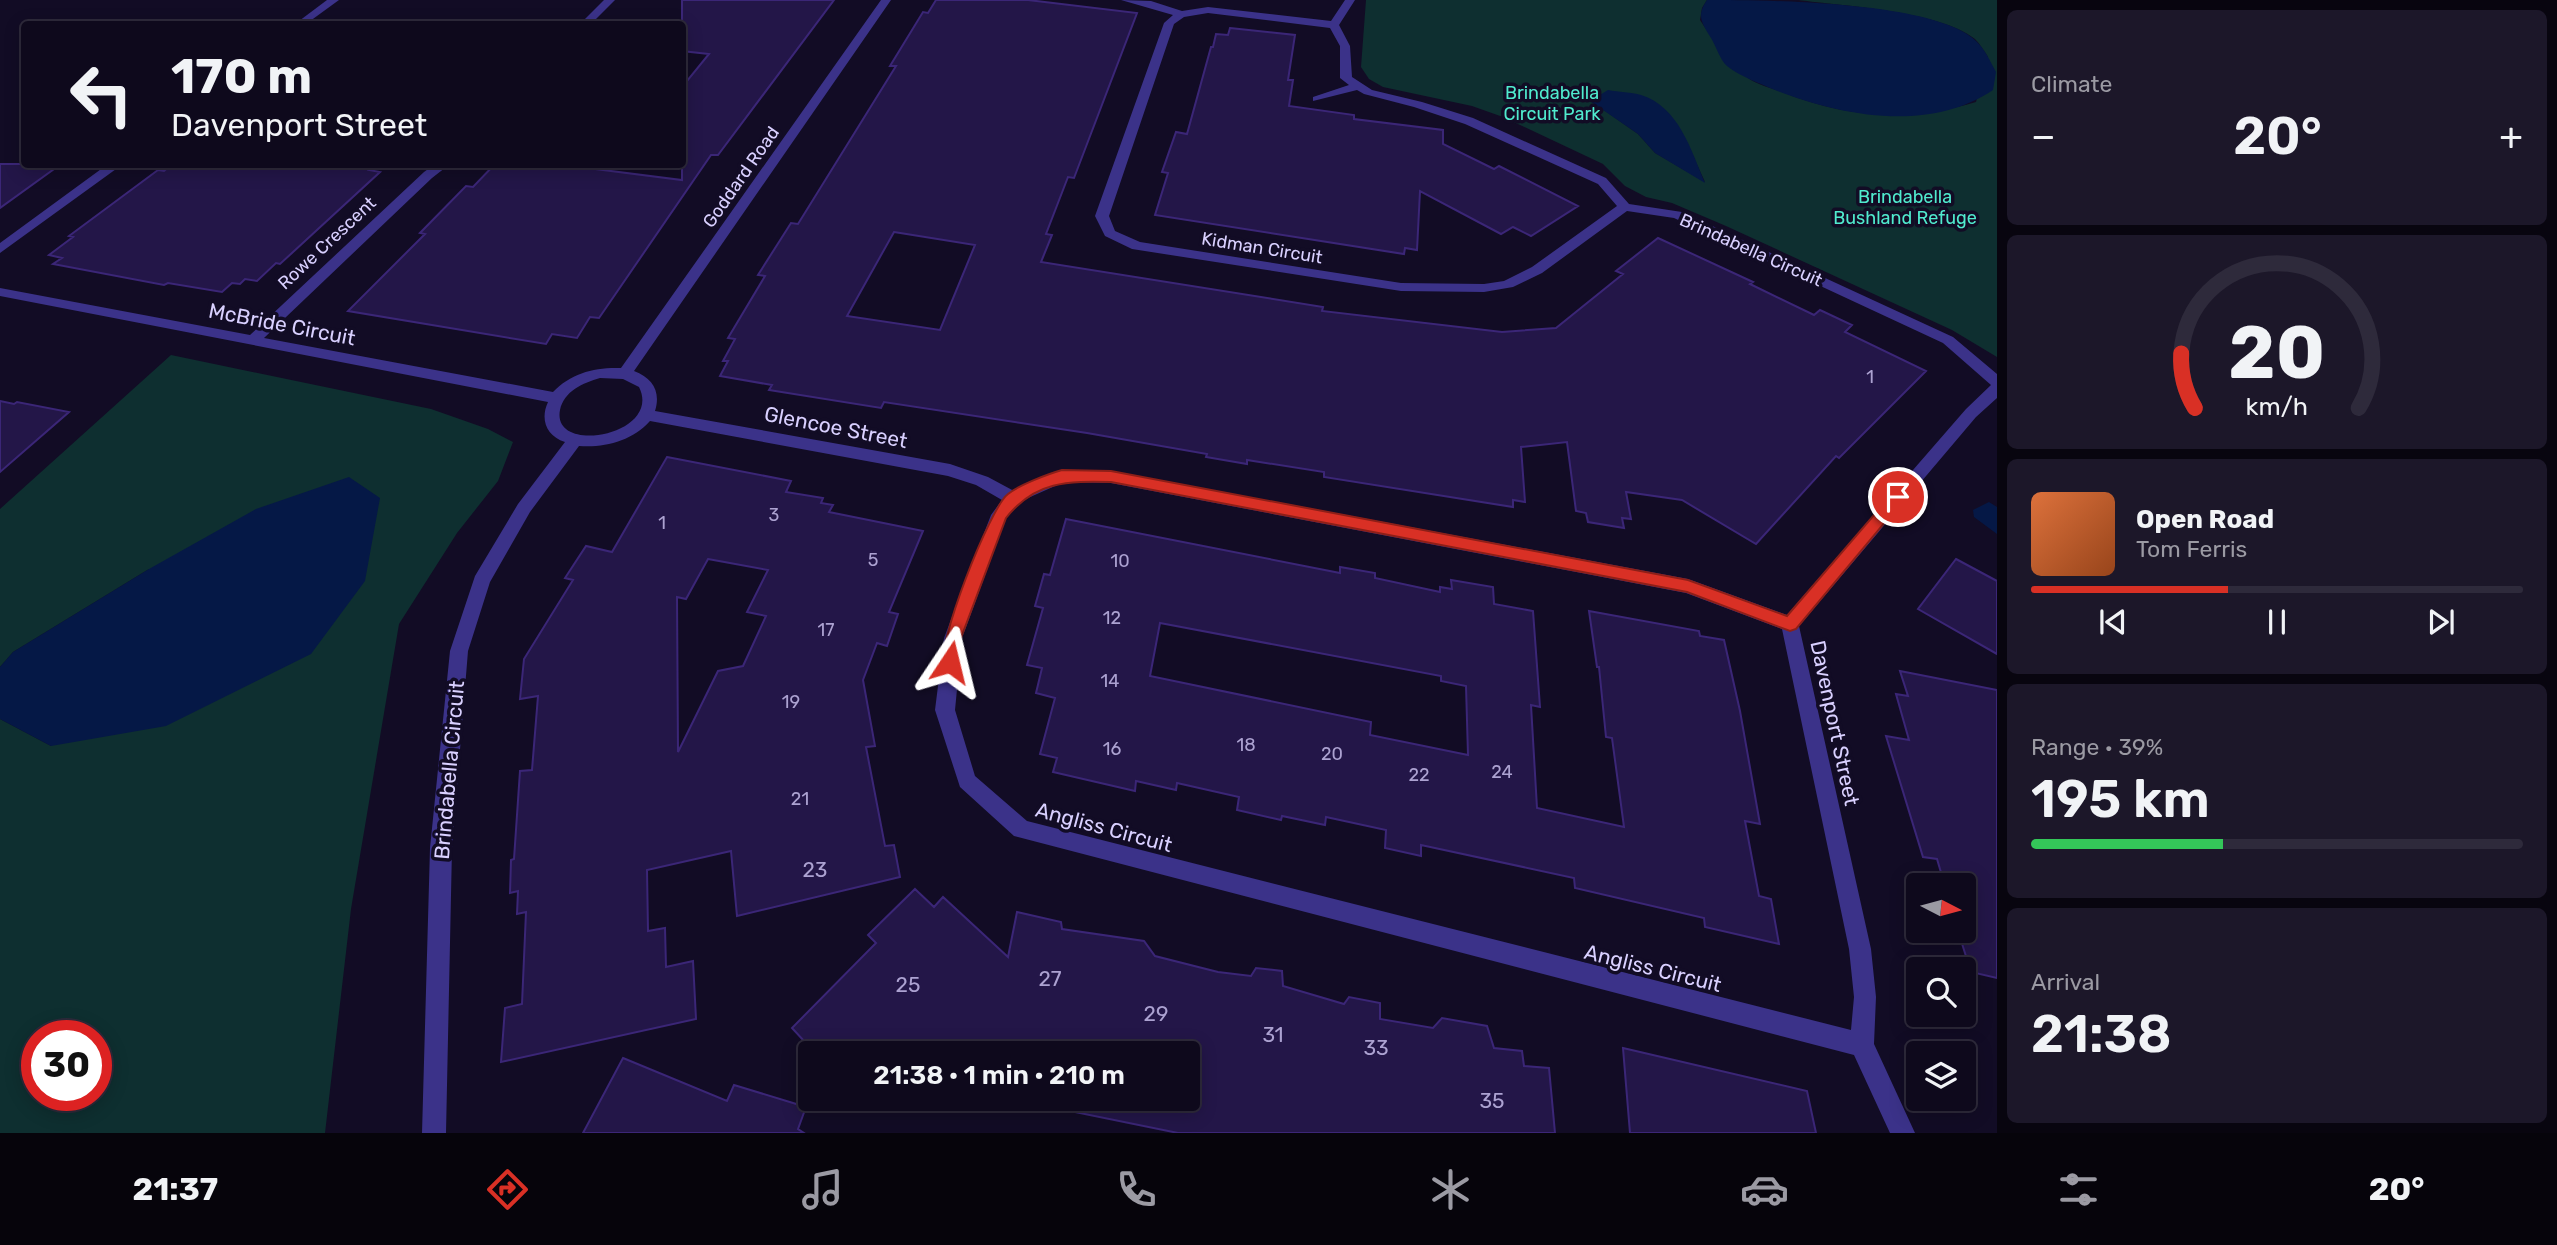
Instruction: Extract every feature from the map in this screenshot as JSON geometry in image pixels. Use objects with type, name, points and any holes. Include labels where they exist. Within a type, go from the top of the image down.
[{"type":"street","points":[[304,21],[334,0]]},
{"type":"street","points":[[588,21],[610,0]]},
{"type":"street","name":"Goddard Road","points":[[625,373],[886,0]]},
{"type":"street","points":[[1126,0],[1151,4],[1181,14],[1208,10],[1334,25]]},
{"type":"street","points":[[1334,25],[1350,0]]},
{"type":"street","name":"Kidman Circuit","points":[[1181,14],[1169,23],[1102,216],[1110,233],[1138,246],[1401,287],[1444,289],[1507,284],[1535,271],[1625,207]]},
{"type":"street","points":[[1334,25],[1345,46],[1346,78],[1357,86],[1367,92],[1427,106],[1469,121],[1602,181],[1625,207]]},
{"type":"street","points":[[1317,99],[1357,86]]},
{"type":"street","points":[[0,249],[111,168]]},
{"type":"street","name":"Rowe Crescent","points":[[254,339],[430,170]]},
{"type":"street","name":"Brindabella Circuit","points":[[1625,207],[1677,215],[1948,340],[1997,382]]},
{"type":"street","name":"McBride Circuit","points":[[0,292],[254,339],[513,392],[556,398]]},
{"type":"street","points":[[599,373],[625,373],[640,379],[650,389],[652,402],[647,415],[629,431],[602,440],[575,440],[561,433],[552,423],[550,411],[556,398],[574,382],[599,373]]},
{"type":"street","name":"Davenport Street","points":[[1903,1133],[1862,1045],[1865,997],[1860,949],[1790,624],[1970,413],[1997,389]]},
{"type":"street","name":"Glencoe Street","points":[[647,415],[950,470],[982,481],[1013,498]]},
{"type":"street","name":"Brindabella Circuit","points":[[434,1133],[441,848],[459,651],[481,581],[524,508],[575,440]]},
{"type":"street","points":[[1013,498],[1062,476],[1111,477],[1688,586],[1790,624]]},
{"type":"street","name":"Angliss Circuit","points":[[1013,498],[999,515],[953,638],[945,710],[967,781],[1021,829],[1862,1045]]},
{"type":"green space","name":"Brindabella Bushland Refuge","points":[[1366,0],[1707,0],[1700,20],[1728,58],[1756,83],[1806,101],[1854,112],[1927,113],[1976,102],[1988,57],[1975,39],[1939,22],[1915,16],[1798,0],[1997,0],[1997,357],[1952,330],[1726,226],[1672,203],[1646,197],[1625,186],[1603,164],[1503,117],[1472,106],[1383,87],[1369,79],[1361,67]],"holes":[[[1591,101],[1687,143],[1705,182],[1655,153],[1638,134]]]},
{"type":"green space","points":[[171,355],[431,409],[488,429],[513,442],[498,481],[457,533],[399,624],[351,909],[325,1133],[0,1133],[0,719],[51,746],[149,569],[13,652],[0,667],[0,509]]},
{"type":"water","points":[[1707,0],[1807,2],[1888,10],[1925,18],[1955,28],[1979,44],[1996,72],[1993,90],[1968,103],[1941,112],[1914,116],[1857,113],[1801,99],[1750,80],[1725,63],[1702,19]]},
{"type":"water","points":[[1608,90],[1641,95],[1665,109],[1682,131],[1705,183],[1655,153],[1638,134],[1590,101]]},
{"type":"water","points":[[349,477],[380,498],[365,581],[311,654],[166,726],[51,746],[0,719],[0,667],[13,652],[149,569],[256,509]]},
{"type":"water","points":[[1989,502],[1997,507],[1997,534],[1974,517],[1973,510]]},
{"type":"building","points":[[682,0],[834,0],[718,155],[711,155],[599,318],[590,317],[577,338],[552,334],[546,344],[348,311],[425,234],[420,233],[466,186],[473,187],[491,168],[588,168],[682,180],[682,168],[686,168],[686,82],[709,54],[686,51],[686,21],[682,21]]},
{"type":"building","points":[[936,0],[1028,0],[1137,13],[1074,178],[1068,177],[1046,234],[1052,235],[1041,262],[1323,307],[1322,311],[1502,332],[1556,328],[1623,274],[1616,271],[1658,238],[1753,282],[1750,284],[1814,315],[1820,310],[1852,325],[1845,332],[1926,371],[1839,458],[1836,456],[1756,544],[1682,500],[1626,492],[1631,519],[1622,518],[1624,528],[1588,522],[1586,513],[1576,511],[1567,442],[1521,447],[1525,502],[1513,500],[1513,507],[1324,477],[1324,472],[1247,460],[1247,464],[1206,457],[1207,454],[1087,433],[884,402],[881,408],[769,390],[772,385],[720,376],[728,361],[723,361],[735,339],[728,338],[765,276],[758,275],[791,223],[798,224],[896,66],[890,66],[923,12],[928,13]],"holes":[[[894,232],[975,245],[940,330],[847,316]]]},
{"type":"building","points":[[1230,28],[1295,35],[1288,80],[1293,80],[1289,106],[1354,115],[1354,119],[1443,130],[1443,144],[1494,169],[1499,166],[1578,206],[1531,236],[1513,227],[1501,234],[1420,191],[1417,250],[1405,248],[1404,254],[1155,215],[1168,173],[1162,172],[1176,132],[1187,134],[1216,34],[1228,35]]},
{"type":"building","points":[[0,164],[21,164],[21,168],[55,168],[0,208]]},
{"type":"building","points":[[167,168],[371,168],[369,170],[380,172],[280,264],[276,263],[257,281],[245,279],[240,284],[232,283],[222,292],[168,283],[164,285],[53,264],[62,258],[49,255],[73,237],[69,236],[158,170],[164,171]]},
{"type":"building","points":[[0,401],[69,412],[0,472]]},
{"type":"building","points":[[667,457],[791,481],[786,492],[823,498],[821,503],[833,505],[829,512],[923,531],[889,612],[898,614],[887,646],[877,643],[863,680],[875,746],[866,747],[885,846],[894,845],[900,877],[737,916],[731,851],[647,870],[648,931],[665,928],[666,967],[693,961],[696,1019],[501,1062],[505,1008],[522,1004],[526,912],[517,914],[518,891],[510,893],[511,860],[514,859],[520,771],[532,770],[538,696],[520,699],[524,659],[573,580],[565,578],[586,546],[612,552]],"holes":[[[708,559],[768,570],[747,612],[766,616],[743,666],[718,671],[678,752],[677,597],[686,599]]]},
{"type":"building","points":[[1066,519],[1340,573],[1340,567],[1375,573],[1375,578],[1440,592],[1440,587],[1452,589],[1451,580],[1493,587],[1494,604],[1533,611],[1540,707],[1531,705],[1537,808],[1624,827],[1612,738],[1606,737],[1599,667],[1589,611],[1699,631],[1700,636],[1724,640],[1760,824],[1745,821],[1759,896],[1771,899],[1779,944],[1705,927],[1704,918],[1575,888],[1574,878],[1421,845],[1421,856],[1385,848],[1386,830],[1326,817],[1325,825],[1282,816],[1281,820],[1237,810],[1239,797],[1177,783],[1176,790],[1136,781],[1135,791],[1053,772],[1057,758],[1040,754],[1055,698],[1036,693],[1042,668],[1027,665],[1043,608],[1035,606],[1044,574],[1050,575]],"holes":[[[1160,623],[1441,676],[1441,681],[1466,686],[1468,755],[1370,735],[1371,722],[1150,676]]]},
{"type":"building","points":[[1956,559],[1997,581],[1997,654],[1918,609]]},
{"type":"building","points":[[1900,671],[1997,690],[1997,978],[1976,973],[1976,957],[1966,957],[1962,943],[1976,943],[1976,873],[1941,873],[1937,859],[1923,857],[1886,736],[1909,740],[1896,694],[1908,696]]},
{"type":"building","points":[[915,889],[934,907],[943,897],[1008,957],[1017,912],[1061,922],[1062,929],[1144,941],[1155,956],[1218,972],[1251,976],[1256,968],[1282,971],[1283,986],[1344,1004],[1349,997],[1380,1003],[1380,1019],[1433,1028],[1442,1018],[1487,1026],[1494,1048],[1522,1051],[1524,1066],[1549,1068],[1555,1133],[1178,1133],[1070,1111],[1200,1111],[1200,1041],[804,1041],[792,1028],[876,943],[868,935]]},
{"type":"building","points":[[1623,1048],[1807,1091],[1816,1133],[1630,1133]]},
{"type":"building","points":[[623,1058],[727,1101],[734,1085],[798,1105],[798,1111],[805,1111],[798,1129],[804,1133],[583,1133]]},
{"type":"route","points":[[950,662],[953,638],[999,515],[1013,498],[1062,476],[1111,477],[1688,586],[1790,624],[1898,497]]},
{"type":"park label","name":"Brindabella Circuit Park","points":[[1552,103]]}]
